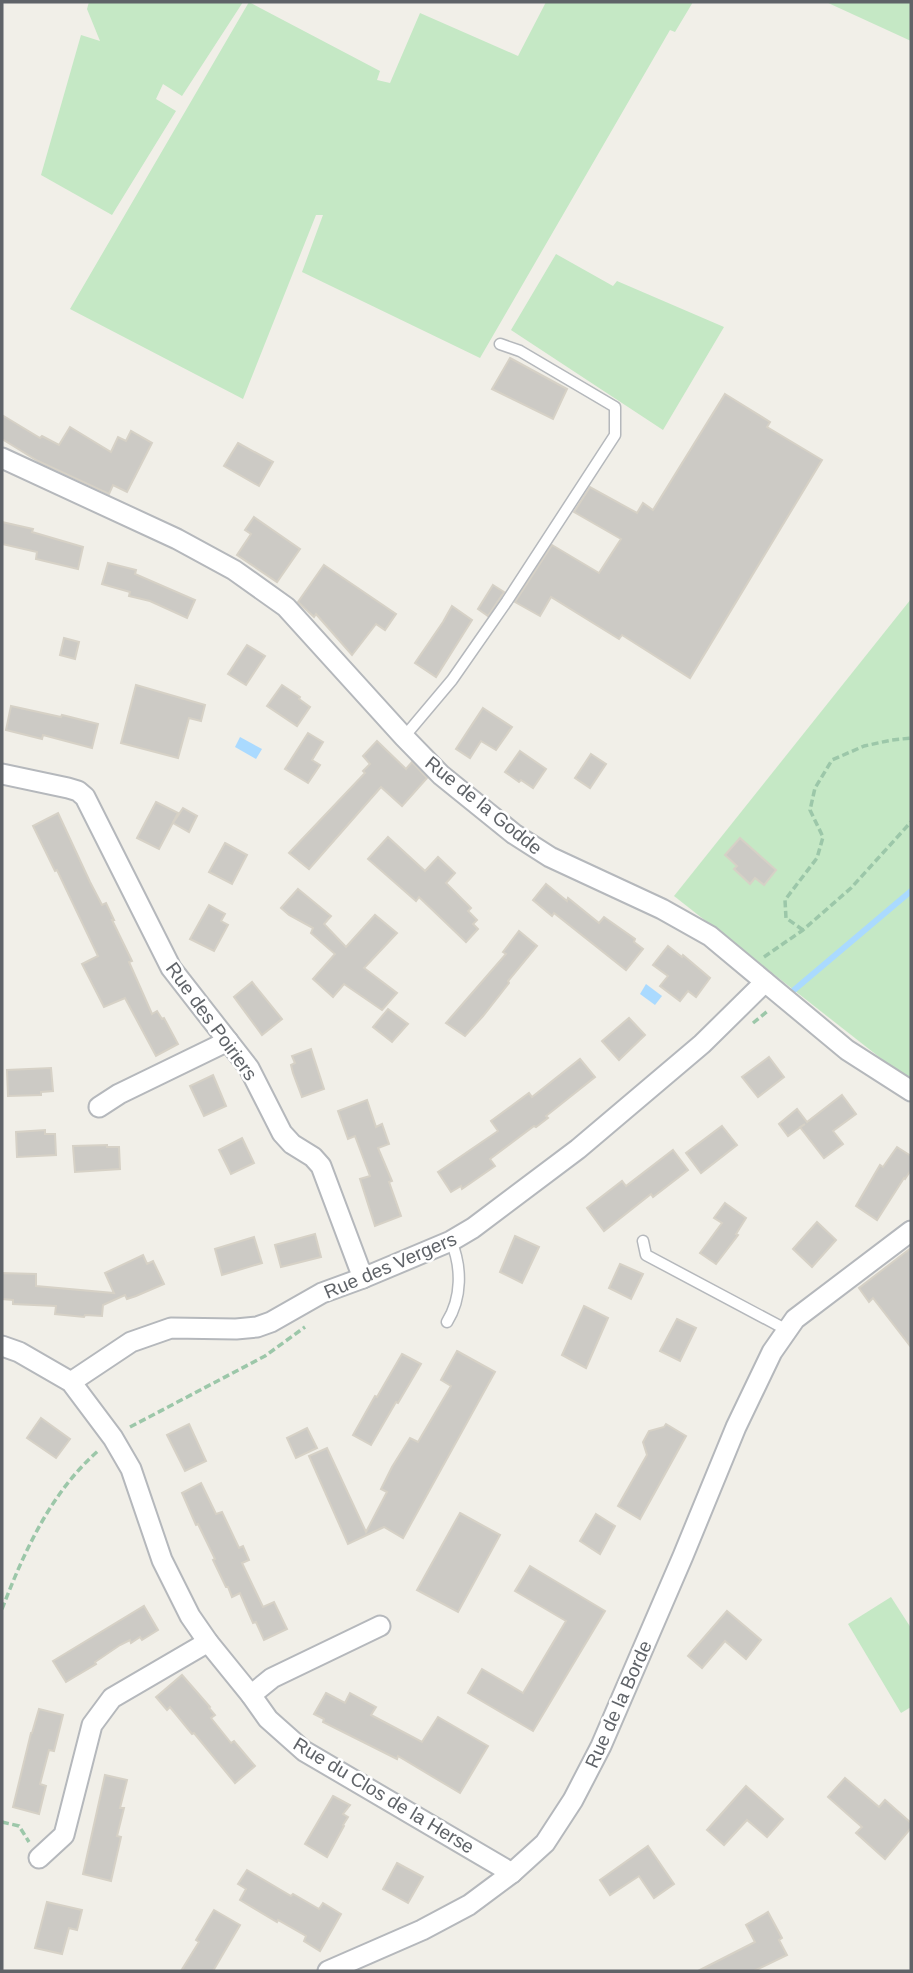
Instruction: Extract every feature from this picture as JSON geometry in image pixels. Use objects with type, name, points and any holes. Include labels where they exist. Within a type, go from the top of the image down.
[{"type":"street","name":"Rue de la Godde","points":[[2,458],[177,539],[234,570],[286,607],[441,775],[514,834],[550,857],[662,909],[710,936],[847,1050],[911,1091]]},
{"type":"street","name":"Rue des Poiriers","points":[[2,774],[68,788],[85,797],[171,968],[249,1068],[282,1133],[321,1166],[363,1278]]},
{"type":"street","name":"Rue des Vergers","points":[[71,1382],[131,1342],[171,1328],[257,1327],[271,1322],[321,1293],[451,1241],[474,1228],[578,1149],[702,1044],[765,982]]},
{"type":"street","points":[[99,1107],[119,1094],[229,1041]]},
{"type":"street","name":"Rue de la Borde","points":[[328,1971],[422,1930],[469,1905],[512,1873],[545,1843],[573,1800],[601,1746],[736,1427],[772,1352],[795,1319],[911,1231]]},
{"type":"street","name":"Rue du Clos de la Herse","points":[[2,1346],[19,1352],[71,1382],[113,1438],[125,1458],[145,1506],[162,1560],[190,1616],[268,1719],[304,1751],[512,1873]]},
{"type":"street","points":[[251,1695],[272,1678],[380,1626]]},
{"type":"street","points":[[39,1858],[64,1835],[92,1725],[101,1710],[111,1698],[208,1642]]},
{"type":"lane","points":[[404,737],[452,680],[615,435],[615,407],[520,351],[500,344]]},
{"type":"lane","points":[[447,1322],[458,1298],[458,1265],[451,1241]]},
{"type":"lane","points":[[643,1241],[646,1255],[787,1330]]},
{"type":"path","points":[[803,930],[786,918],[785,900],[817,858],[823,837],[810,810],[815,788],[832,760],[864,746],[911,738]]},
{"type":"path","points":[[749,969],[803,930],[851,887],[911,822]]},
{"type":"path","points":[[128,1428],[265,1356]]},
{"type":"path","points":[[2,1609],[20,1561],[54,1503],[98,1451]]},
{"type":"path","points":[[2,1822],[19,1826],[39,1858]]},
{"type":"green space","points":[[89,2],[243,2],[182,96],[163,84],[156,99],[176,111],[112,215],[41,175],[81,35],[100,41],[87,9]]},
{"type":"green space","points":[[249,2],[380,71],[377,80],[390,83],[420,13],[518,56],[546,2],[693,2],[675,32],[670,30],[480,358],[302,272],[323,215],[316,215],[243,399],[70,309]]},
{"type":"green space","points":[[826,2],[911,2],[911,41]]},
{"type":"green space","points":[[556,254],[613,286],[617,281],[724,327],[663,430],[511,330]]},
{"type":"green space","points":[[911,599],[911,1082],[674,896]]},
{"type":"green space","points":[[891,1597],[911,1628],[911,1707],[901,1713],[848,1624]]},
{"type":"water","points":[[240,737],[262,749],[256,759],[235,747]]},
{"type":"water","points":[[646,984],[662,996],[655,1005],[640,994]]},
{"type":"building","points":[[510,358],[567,389],[553,419],[492,389]]},
{"type":"building","points":[[725,394],[770,422],[767,427],[822,460],[690,678],[622,635],[619,639],[551,597],[540,616],[515,602],[552,545],[599,573],[621,539],[574,512],[590,487],[637,513],[643,503],[653,510]]},
{"type":"building","points":[[2,415],[40,438],[42,436],[59,445],[70,427],[111,452],[118,437],[126,441],[131,431],[152,443],[127,492],[113,485],[109,494],[38,461],[2,439]]},
{"type":"building","points":[[238,443],[273,462],[259,486],[224,466]]},
{"type":"building","points":[[254,517],[300,549],[277,582],[237,555],[251,534],[245,530]]},
{"type":"building","points":[[2,522],[33,529],[32,532],[83,547],[78,569],[36,559],[37,552],[2,544]]},
{"type":"building","points":[[108,563],[136,570],[135,574],[195,600],[187,618],[150,601],[129,596],[130,592],[102,584]]},
{"type":"building","points":[[324,565],[396,614],[385,630],[376,624],[352,655],[316,614],[314,617],[298,602]]},
{"type":"building","points":[[493,585],[504,592],[488,616],[478,609]]},
{"type":"building","points":[[452,606],[472,620],[436,677],[415,663]]},
{"type":"building","points":[[64,638],[79,642],[75,659],[60,655]]},
{"type":"building","points":[[247,645],[265,656],[246,685],[228,674]]},
{"type":"building","points":[[136,685],[205,705],[201,721],[189,718],[178,758],[121,743]]},
{"type":"building","points":[[282,685],[310,707],[297,726],[267,706]]},
{"type":"building","points":[[11,706],[98,724],[92,748],[43,735],[42,739],[6,730]]},
{"type":"building","points":[[483,708],[512,727],[496,750],[481,741],[470,758],[456,749]]},
{"type":"building","points":[[308,733],[323,742],[312,760],[320,765],[308,783],[285,769]]},
{"type":"building","points":[[377,741],[406,769],[412,762],[427,778],[402,806],[381,787],[309,869],[289,853],[365,773],[363,771],[370,764],[363,756]]},
{"type":"building","points":[[520,751],[546,769],[533,788],[505,772]]},
{"type":"building","points":[[591,754],[606,764],[590,788],[575,778]]},
{"type":"building","points":[[156,802],[178,813],[159,849],[137,838]]},
{"type":"building","points":[[183,808],[197,816],[189,832],[173,823]]},
{"type":"building","points":[[58,813],[102,905],[106,903],[114,920],[152,1014],[157,1011],[162,1019],[164,1018],[178,1044],[156,1056],[125,998],[104,1007],[82,964],[98,956],[33,826]]},
{"type":"building","points":[[388,837],[425,871],[438,857],[455,873],[446,883],[471,908],[468,911],[477,920],[473,924],[478,929],[466,942],[419,897],[416,901],[368,859]]},
{"type":"building","points":[[740,838],[776,870],[764,885],[755,878],[750,884],[734,869],[737,866],[725,855]]},
{"type":"building","points":[[225,843],[247,855],[232,884],[209,872]]},
{"type":"building","points":[[546,884],[599,923],[604,917],[635,939],[634,942],[643,949],[626,970],[554,913],[552,916],[533,900]]},
{"type":"building","points":[[298,889],[331,916],[324,924],[346,947],[375,915],[397,933],[364,968],[397,993],[382,1010],[344,984],[333,997],[313,979],[335,954],[311,933],[313,928],[281,908]]},
{"type":"building","points":[[209,905],[225,914],[221,921],[228,925],[214,951],[190,939]]},
{"type":"building","points":[[519,931],[537,946],[465,1036],[446,1023],[506,954],[503,952]]},
{"type":"building","points":[[668,946],[710,978],[696,997],[688,991],[680,1001],[660,986],[668,976],[653,965]]},
{"type":"building","points":[[252,982],[282,1019],[262,1035],[234,997]]},
{"type":"building","points":[[388,1009],[408,1024],[392,1042],[373,1027]]},
{"type":"building","points":[[629,1018],[645,1035],[619,1060],[602,1041]]},
{"type":"building","points":[[311,1049],[324,1089],[302,1097],[291,1065],[295,1063],[292,1056]]},
{"type":"building","points":[[769,1057],[784,1077],[758,1097],[742,1077]]},
{"type":"building","points":[[580,1059],[595,1077],[546,1116],[548,1118],[490,1159],[495,1166],[462,1189],[461,1186],[451,1192],[438,1172],[498,1131],[491,1121],[529,1093],[532,1097]]},
{"type":"building","points":[[51,1068],[53,1091],[41,1092],[41,1095],[8,1096],[7,1070]]},
{"type":"building","points":[[213,1075],[226,1106],[204,1116],[190,1086]]},
{"type":"building","points":[[842,1095],[856,1114],[833,1131],[843,1144],[824,1158],[800,1127],[788,1136],[779,1124],[797,1109],[807,1122]]},
{"type":"building","points":[[367,1100],[376,1127],[382,1124],[389,1144],[378,1148],[392,1181],[389,1182],[401,1216],[375,1226],[360,1179],[370,1176],[355,1136],[348,1139],[338,1111]]},
{"type":"building","points":[[722,1126],[737,1145],[701,1173],[686,1153]]},
{"type":"building","points":[[45,1130],[45,1134],[55,1134],[56,1155],[17,1157],[16,1132]]},
{"type":"building","points":[[242,1138],[254,1163],[231,1174],[219,1150]]},
{"type":"building","points":[[73,1146],[119,1147],[120,1169],[75,1172]]},
{"type":"building","points":[[897,1147],[911,1156],[911,1170],[877,1220],[856,1206],[880,1165],[883,1167]]},
{"type":"building","points":[[673,1150],[688,1170],[653,1197],[651,1194],[604,1231],[587,1208],[622,1181],[626,1186]]},
{"type":"building","points":[[725,1203],[746,1218],[736,1234],[738,1235],[716,1264],[700,1253],[722,1223],[714,1218]]},
{"type":"building","points":[[817,1222],[836,1240],[812,1267],[793,1249]]},
{"type":"building","points":[[315,1234],[321,1257],[281,1267],[275,1245]]},
{"type":"building","points":[[515,1236],[539,1247],[522,1283],[500,1272]]},
{"type":"building","points":[[254,1237],[262,1263],[222,1275],[215,1249]]},
{"type":"building","points":[[911,1248],[911,1347],[873,1298],[869,1302],[859,1288]]},
{"type":"building","points":[[143,1255],[147,1264],[153,1261],[164,1284],[127,1299],[125,1295],[103,1305],[102,1316],[55,1314],[56,1306],[13,1304],[13,1300],[2,1299],[2,1273],[36,1274],[36,1286],[114,1293],[105,1273]]},
{"type":"building","points":[[620,1264],[643,1274],[631,1299],[609,1288]]},
{"type":"building","points":[[584,1306],[608,1318],[586,1368],[562,1355]]},
{"type":"building","points":[[677,1319],[696,1328],[680,1361],[660,1351]]},
{"type":"building","points":[[457,1351],[495,1372],[403,1538],[384,1527],[348,1544],[309,1456],[327,1448],[366,1532],[387,1492],[381,1489],[392,1467],[410,1438],[418,1442],[451,1386],[441,1380]]},
{"type":"building","points":[[402,1354],[421,1364],[371,1445],[353,1435]]},
{"type":"building","points":[[41,1418],[70,1439],[56,1458],[27,1438]]},
{"type":"building","points":[[189,1424],[206,1461],[185,1471],[167,1435]]},
{"type":"building","points":[[666,1424],[686,1436],[640,1519],[618,1506],[647,1455],[643,1442],[649,1431]]},
{"type":"building","points":[[307,1428],[317,1448],[296,1458],[287,1438]]},
{"type":"building","points":[[201,1483],[216,1514],[222,1512],[239,1548],[243,1546],[249,1560],[242,1563],[263,1607],[274,1602],[287,1629],[264,1640],[240,1593],[232,1597],[226,1587],[182,1493]]},
{"type":"building","points":[[460,1513],[500,1535],[458,1612],[417,1590]]},
{"type":"building","points":[[596,1514],[615,1526],[600,1554],[580,1541]]},
{"type":"building","points":[[530,1566],[605,1611],[533,1731],[468,1693],[482,1669],[523,1693],[566,1621],[515,1591]]},
{"type":"building","points":[[144,1606],[158,1630],[142,1640],[140,1637],[131,1643],[130,1640],[120,1645],[95,1662],[96,1664],[66,1682],[53,1661]]},
{"type":"building","points":[[727,1611],[761,1640],[746,1659],[725,1641],[702,1668],[688,1656]]},
{"type":"building","points":[[182,1675],[210,1707],[215,1715],[211,1718],[231,1743],[234,1741],[255,1766],[235,1783],[194,1733],[192,1734],[170,1707],[167,1710],[156,1697]]},
{"type":"building","points":[[326,1693],[345,1703],[350,1693],[376,1707],[371,1715],[422,1742],[438,1717],[488,1746],[460,1793],[398,1756],[397,1759],[323,1722],[324,1719],[314,1714]]},
{"type":"building","points":[[39,1709],[63,1715],[54,1751],[49,1750],[40,1784],[46,1786],[39,1814],[13,1807]]},
{"type":"building","points":[[105,1775],[127,1780],[117,1836],[121,1837],[111,1881],[83,1874]]},
{"type":"building","points":[[845,1778],[879,1807],[885,1800],[911,1823],[911,1828],[885,1859],[856,1833],[862,1827],[828,1797]]},
{"type":"building","points":[[746,1786],[783,1819],[767,1837],[747,1820],[724,1845],[707,1830]]},
{"type":"building","points":[[333,1796],[350,1805],[343,1814],[348,1817],[327,1857],[305,1844]]},
{"type":"building","points":[[648,1846],[674,1884],[654,1898],[639,1876],[610,1895],[600,1880]]},
{"type":"building","points":[[397,1863],[423,1877],[408,1903],[383,1889]]},
{"type":"building","points":[[247,1870],[291,1896],[293,1894],[319,1909],[323,1903],[341,1914],[320,1951],[304,1941],[306,1936],[240,1900],[246,1889],[238,1884]]},
{"type":"building","points":[[47,1902],[82,1910],[77,1930],[69,1928],[62,1954],[35,1948]]},
{"type":"building","points":[[214,1910],[240,1925],[213,1971],[181,1971],[199,1942],[196,1940]]},
{"type":"building","points":[[768,1912],[782,1938],[779,1940],[787,1955],[754,1971],[698,1971],[755,1942],[746,1925]]},
{"type":"waterway","points":[[794,990],[911,891]]}]
